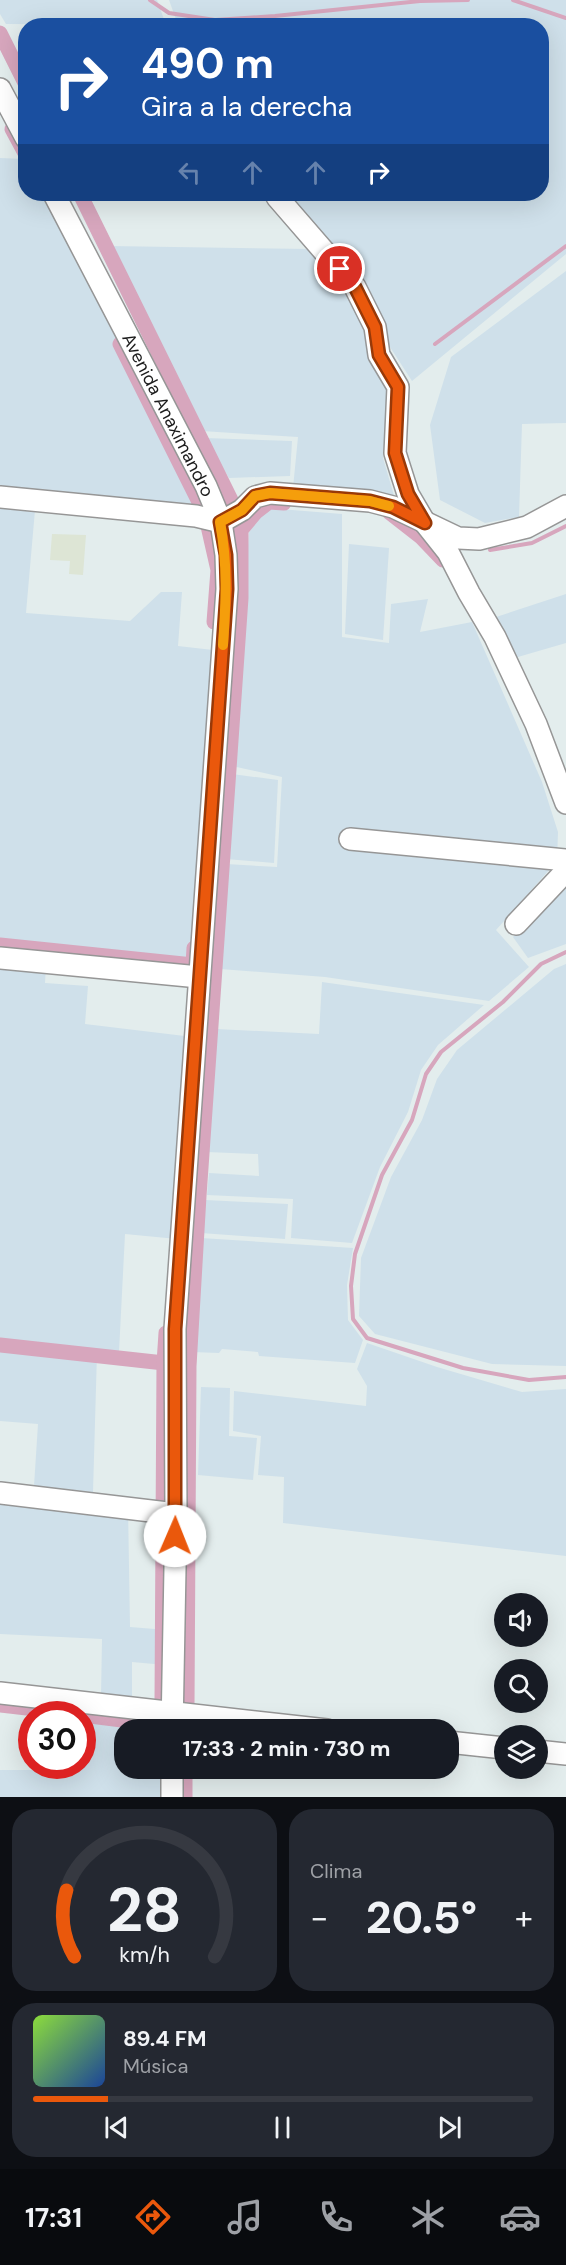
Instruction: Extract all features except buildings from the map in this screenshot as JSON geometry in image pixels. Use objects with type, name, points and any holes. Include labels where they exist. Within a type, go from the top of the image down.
[{"type":"street","points":[[0,89],[18,123]]},
{"type":"street","name":"Avenida Anaximandro","points":[[58,201],[206,486],[220,522],[226,555],[227,589],[175,1329],[176,1514],[172,1719]]},
{"type":"street","points":[[280,201],[355,287],[375,327],[379,355],[398,387],[395,453],[408,494],[425,523],[448,552],[500,647],[536,724],[566,803]]},
{"type":"street","points":[[0,496],[196,516],[220,522],[242,510],[255,496],[270,493],[370,501],[393,507],[458,538],[479,539],[527,526],[566,506]]},
{"type":"street","points":[[350,839],[566,860]]},
{"type":"street","points":[[516,924],[566,871]]},
{"type":"street","points":[[0,958],[199,977]]},
{"type":"street","points":[[0,1493],[176,1514]]},
{"type":"street","points":[[0,1693],[160,1719]]},
{"type":"street","points":[[459,1743],[494,1747]]},
{"type":"street","points":[[548,1752],[566,1754]]},
{"type":"street","points":[[172,1779],[172,1797]]},
{"type":"shaded area","points":[[0,0],[157,0],[163,18],[18,18],[18,24],[6,24],[0,14]]},
{"type":"shaded area","points":[[169,0],[566,0],[566,254],[412,381],[296,201],[549,201],[549,18],[175,18]]},
{"type":"shaded area","points":[[0,158],[18,159],[18,201],[49,201],[206,509],[0,486]]},
{"type":"shaded area","points":[[109,246],[310,249],[350,287],[390,390],[383,458],[395,499],[293,488],[298,437],[202,431]]},
{"type":"shaded area","points":[[566,271],[566,423],[522,424],[519,517],[485,523],[440,500],[430,425],[451,357]]},
{"type":"shaded area","points":[[205,438],[292,441],[290,476],[229,478]]},
{"type":"shaded area","points":[[0,504],[35,510],[26,613],[130,621],[161,592],[182,592],[178,646],[213,650],[192,965],[0,944]]},
{"type":"shaded area","points":[[267,508],[342,514],[342,637],[389,643],[391,604],[428,599],[420,632],[472,622],[542,782],[558,832],[557,861],[496,930],[529,967],[489,1001],[325,977],[220,969],[226,864],[277,867],[282,777],[232,766],[249,532]]},
{"type":"shaded area","points":[[52,534],[86,535],[83,575],[69,574],[70,561],[50,560]]},
{"type":"shaded area","points":[[349,544],[389,548],[383,640],[345,634]]},
{"type":"shaded area","points":[[566,594],[566,643],[511,659],[490,619]]},
{"type":"shaded area","points":[[232,774],[278,780],[274,863],[226,859]]},
{"type":"shaded area","points":[[566,880],[566,944],[528,958],[513,937]]},
{"type":"shaded area","points":[[0,961],[46,965],[45,983],[88,986],[85,1024],[193,1037],[177,1239],[125,1234],[119,1352],[97,1353],[93,1492],[34,1486],[38,1424],[0,1421]]},
{"type":"shaded area","points":[[566,964],[566,1366],[492,1364],[375,1334],[359,1316],[361,1258],[391,1177],[422,1120],[437,1079],[457,1050],[554,969]]},
{"type":"shaded area","points":[[322,982],[484,1005],[438,1045],[421,1070],[408,1112],[380,1167],[352,1243],[291,1238],[293,1199],[207,1195],[209,1173],[259,1176],[258,1154],[207,1152],[216,1029],[319,1034]]},
{"type":"shaded area","points":[[205,1200],[288,1204],[285,1239],[201,1233]]},
{"type":"shaded area","points":[[201,1238],[353,1248],[347,1285],[348,1320],[363,1340],[355,1363],[259,1356],[258,1352],[222,1349],[219,1353],[192,1352]]},
{"type":"shaded area","points":[[367,1343],[522,1392],[566,1389],[566,1556],[283,1523],[284,1477],[258,1475],[261,1436],[233,1431],[234,1391],[366,1406],[367,1386],[357,1369]]},
{"type":"shaded area","points":[[201,1387],[230,1388],[229,1436],[257,1438],[253,1480],[198,1475]]},
{"type":"shaded area","points":[[0,1491],[128,1506],[130,1627],[167,1630],[165,1665],[132,1662],[132,1699],[101,1696],[102,1639],[0,1634]]},
{"type":"shaded area","points":[[96,1717],[118,1719],[114,1719],[114,1779],[161,1779],[160,1797],[0,1797],[0,1770],[18,1770],[18,1779],[96,1779]]},
{"type":"waterway","points":[[150,0],[169,13],[202,18]]},
{"type":"waterway","points":[[245,18],[420,1],[468,0]]},
{"type":"waterway","points":[[513,0],[566,18]]},
{"type":"waterway","points":[[0,33],[18,69]]},
{"type":"waterway","points":[[12,129],[18,140]]},
{"type":"waterway","points":[[83,201],[232,502]]},
{"type":"waterway","points":[[435,344],[566,246]]},
{"type":"waterway","points":[[120,344],[201,506]]},
{"type":"waterway","points":[[187,1706],[189,1366],[241,598],[241,530],[256,512],[269,502],[284,503]]},
{"type":"waterway","points":[[389,512],[421,537],[443,560]]},
{"type":"waterway","points":[[208,526],[218,570],[214,622]]},
{"type":"waterway","points":[[490,550],[532,543],[566,526]]},
{"type":"waterway","points":[[0,945],[193,965],[194,948]]},
{"type":"waterway","points":[[566,952],[541,964],[503,1002],[441,1052],[426,1074],[412,1120],[382,1175],[355,1254],[351,1286],[353,1319],[367,1338],[463,1368],[529,1380],[566,1377]]},
{"type":"waterway","points":[[162,1701],[166,1333]]},
{"type":"waterway","points":[[0,1345],[164,1363]]},
{"type":"waterway","points":[[0,1705],[18,1707]]},
{"type":"waterway","points":[[96,1717],[114,1719]]},
{"type":"waterway","points":[[185,1779],[185,1797]]},
{"type":"slow traffic","points":[[223,645],[227,589],[226,555],[220,522],[242,510],[255,496],[270,493],[370,501],[389,506]]},
{"type":"route","points":[[175,1536],[175,1329],[227,589],[226,555],[220,522],[242,510],[255,496],[270,493],[370,501],[393,507],[425,523],[408,494],[395,453],[398,387],[379,355],[375,327],[355,287],[340,269]]}]
